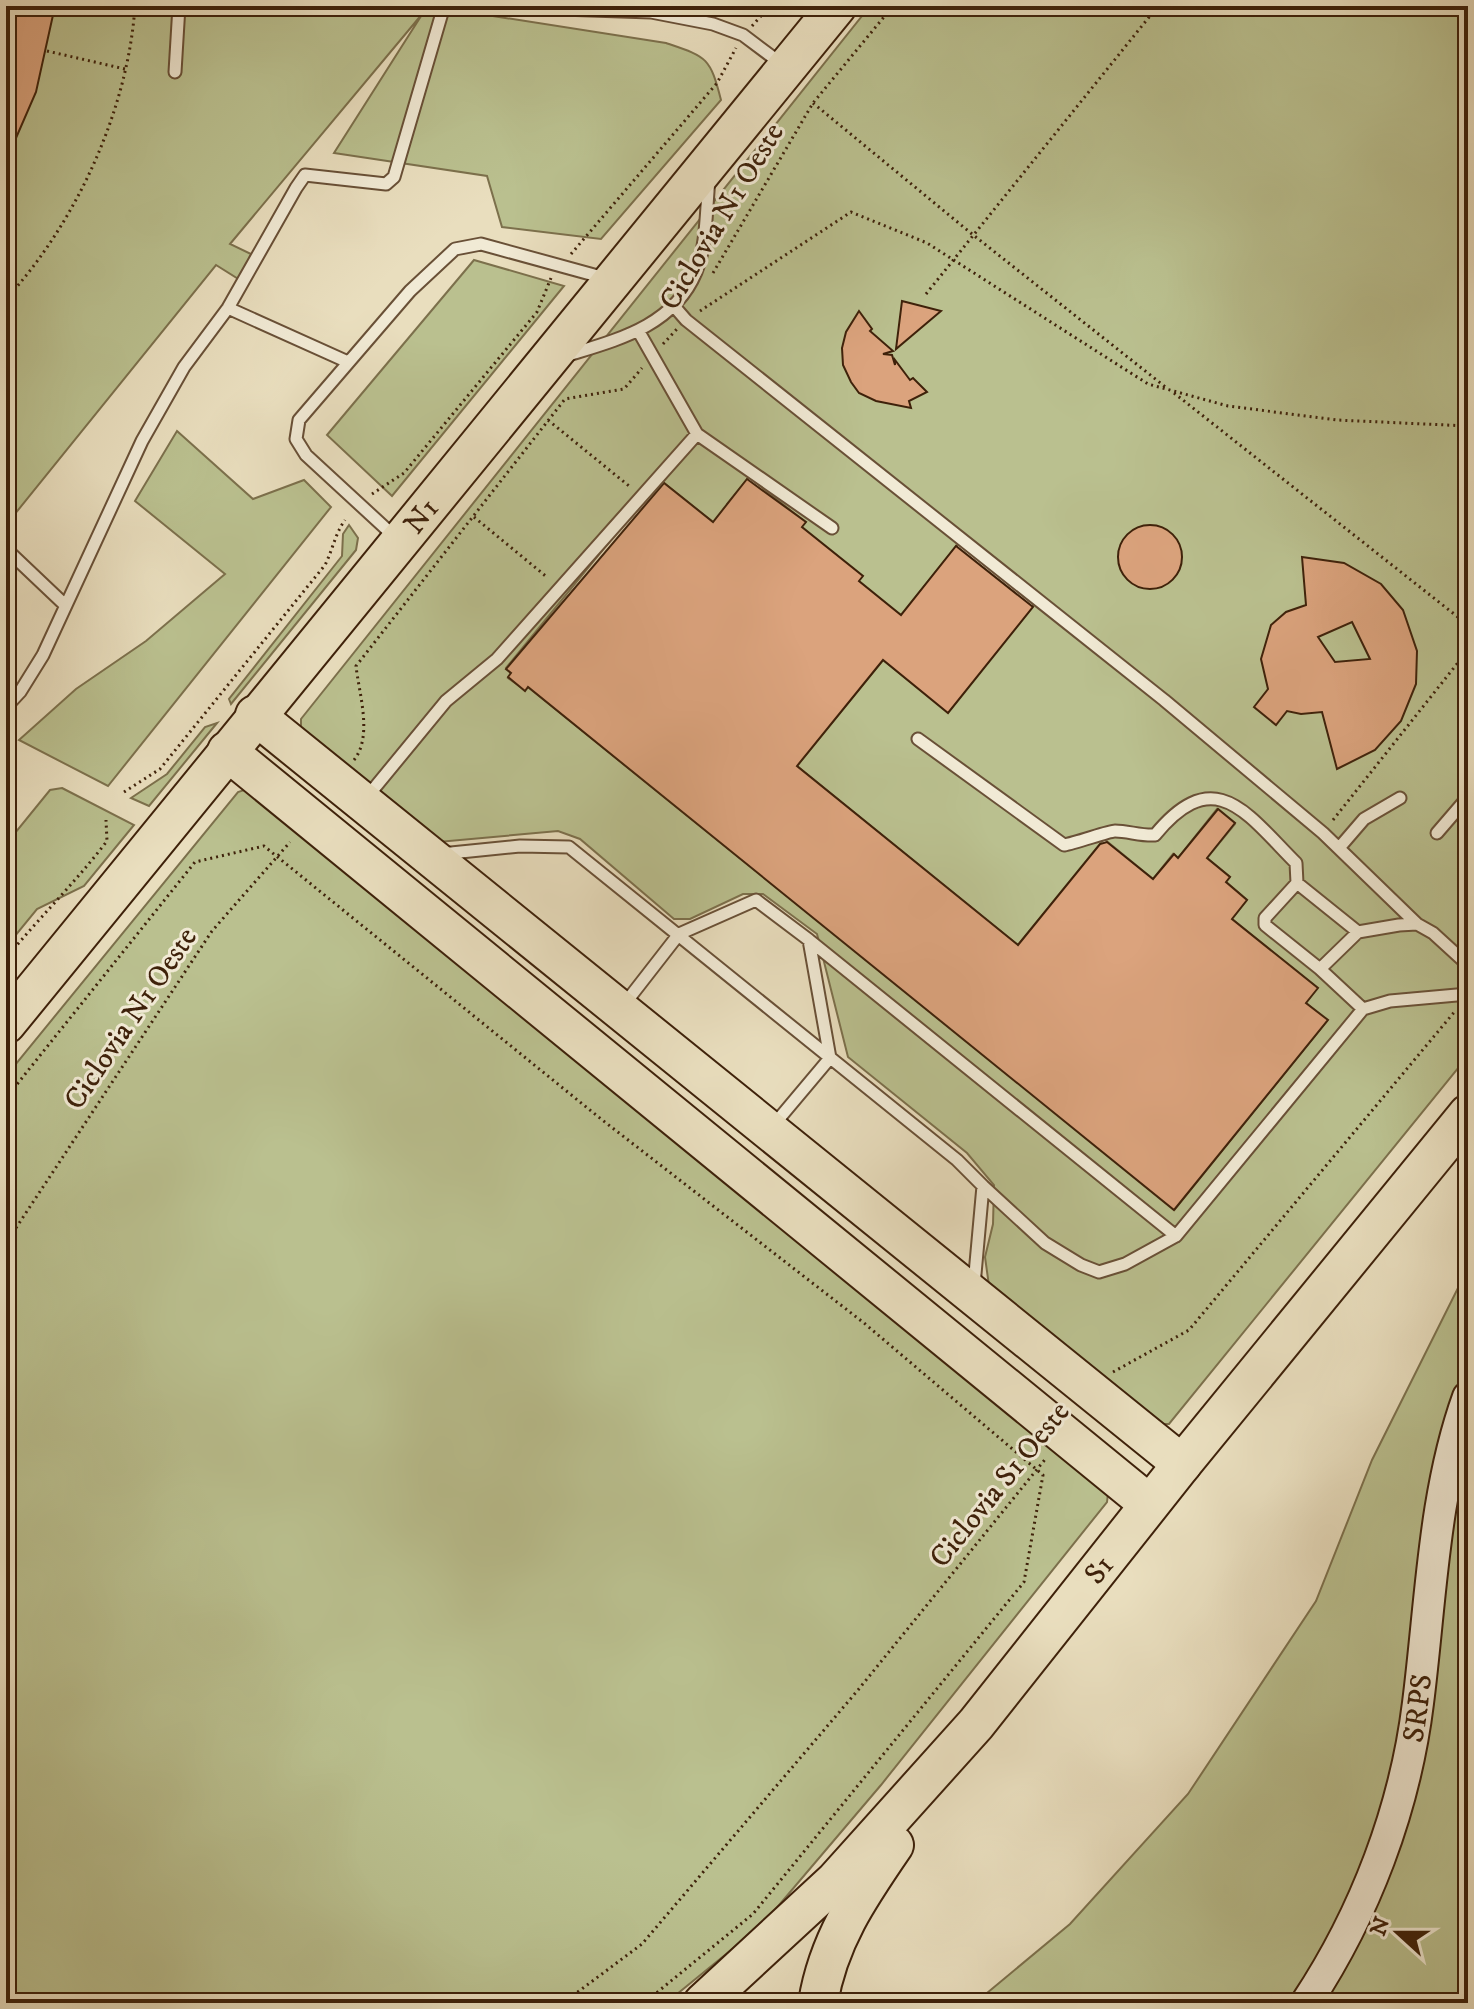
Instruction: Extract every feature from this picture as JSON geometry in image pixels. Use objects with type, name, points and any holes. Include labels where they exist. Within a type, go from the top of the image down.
[{"type":"highway","name":"N1","points":[[6,1024],[255,715],[837,6]]},
{"type":"highway","points":[[255,715],[1182,1464]]},
{"type":"highway","points":[[227,751],[1149,1504]]},
{"type":"highway","points":[[334,838],[363,803]]},
{"type":"highway","name":"S1","points":[[703,2003],[835,1881],[976,1724],[1149,1504],[1468,1114]]},
{"type":"highway","points":[[1034,1409],[1065,1369]]},
{"type":"highway","points":[[818,2003],[829,1952],[850,1909],[976,1724]]},
{"type":"main road","name":"SRPS","points":[[1306,2003],[1353,1919],[1384,1847],[1406,1775],[1444,1499],[1468,1397]]},
{"type":"lane","points":[[175,72],[179,6]]},
{"type":"lane","points":[[6,707],[20,692],[43,655],[142,441],[184,367],[228,308],[305,175],[386,184],[394,177],[444,6]]},
{"type":"lane","points":[[469,6],[652,9],[743,35],[787,68]]},
{"type":"lane","points":[[547,362],[639,332],[673,305],[696,272],[712,159]]},
{"type":"lane","points":[[399,541],[306,455],[296,439],[299,420],[410,291],[455,249],[481,244],[614,280]]},
{"type":"lane","points":[[673,305],[686,320],[961,535],[1323,833],[1417,924],[1433,933],[1468,965]]},
{"type":"lane","points":[[228,308],[348,362]]},
{"type":"lane","points":[[639,332],[697,434],[832,528]]},
{"type":"lane","points":[[363,803],[446,701],[497,659],[697,434]]},
{"type":"lane","points":[[6,549],[64,604]]},
{"type":"lane","points":[[918,739],[1064,845],[1092,840],[1113,831],[1133,836],[1155,835],[1171,815],[1209,796],[1221,798],[1242,810],[1296,863],[1297,883],[1267,913],[1265,925],[1363,1009]]},
{"type":"lane","points":[[1437,833],[1468,797]]},
{"type":"lane","points":[[1339,848],[1364,819],[1400,798]]},
{"type":"lane","points":[[429,855],[520,846],[569,847],[957,1160],[1045,1243],[1099,1272],[1125,1264],[1176,1236],[1363,1009],[1390,1001],[1468,994]]},
{"type":"lane","points":[[1297,883],[1358,932]]},
{"type":"lane","points":[[627,1013],[630,997],[679,934],[756,900],[1176,1236]]},
{"type":"lane","points":[[1320,969],[1358,932],[1417,924]]},
{"type":"lane","points":[[809,940],[830,1058]]},
{"type":"lane","points":[[769,1130],[830,1058]]},
{"type":"lane","points":[[972,1294],[983,1186]]},
{"type":"path","points":[[6,299],[76,198],[110,122],[125,69],[135,6]]},
{"type":"path","points":[[743,35],[770,6]]},
{"type":"path","name":"Ciclovia N1 Oeste","points":[[710,279],[813,103],[893,6]]},
{"type":"path","points":[[926,294],[1158,6]]},
{"type":"path","points":[[47,51],[125,69]]},
{"type":"path","points":[[813,103],[972,234],[1468,625]]},
{"type":"path","name":"Ciclovia N1 Oeste","points":[[350,765],[361,751],[364,738],[356,666],[565,399],[624,389],[686,320],[851,212],[927,243],[954,260]]},
{"type":"path","points":[[954,260],[1148,384],[1172,392],[1228,406],[1337,420],[1468,426]]},
{"type":"path","points":[[6,283],[15,290]]},
{"type":"path","points":[[548,420],[641,497]]},
{"type":"path","points":[[473,516],[561,588]]},
{"type":"path","points":[[124,792],[160,769],[234,679],[325,565],[334,548],[335,533],[345,520]]},
{"type":"path","points":[[1323,833],[1468,650]]},
{"type":"path","points":[[6,958],[48,908],[69,892],[107,841],[106,820]]},
{"type":"path","name":"Ciclovia N1 Oeste","points":[[6,1243],[212,931],[294,837]]},
{"type":"path","points":[[6,1098],[195,862],[264,846],[601,1119],[864,1323],[1043,1475],[1024,1582],[753,1914],[644,2003]]},
{"type":"path","name":"Ciclovia S1 Oeste","points":[[1096,1394],[1115,1369],[1189,1330],[1458,1007]]},
{"type":"path","name":"Ciclovia S1 Oeste","points":[[563,2003],[642,1944],[858,1690],[1065,1434]]},
{"type":"green space","points":[[6,6],[429,6],[666,43],[705,61],[714,75],[721,100],[601,239],[502,227],[487,176],[334,153],[423,13],[230,244],[251,254],[240,280],[216,265],[6,525]]},
{"type":"green space","points":[[870,6],[1468,6],[1468,1056],[1169,1424],[1151,1424],[990,1293],[985,1257],[993,1224],[994,1185],[967,1153],[848,1057],[817,934],[763,894],[743,894],[690,919],[674,919],[580,839],[558,831],[438,842],[301,734],[301,719]],"holes":[[[749,477],[805,522],[783,550],[901,615],[959,543],[1034,604],[948,712],[883,660],[797,766],[1018,945],[1104,839],[1153,879],[1173,854],[1178,858],[1217,809],[1235,824],[1207,858],[1230,877],[1226,882],[1247,900],[1232,919],[1317,988],[1306,1003],[1327,1021],[1175,1209],[528,687],[525,690],[508,678],[511,673],[506,668],[660,480],[728,534],[727,504]]]},
{"type":"green space","points":[[474,260],[564,286],[392,496],[327,435]]},
{"type":"green space","points":[[177,431],[253,499],[304,480],[331,507],[108,786],[19,740],[76,689],[146,641],[225,574],[135,501]]},
{"type":"green space","points":[[349,525],[358,538],[356,550],[231,704],[229,699],[342,556],[343,534]]},
{"type":"green space","points":[[217,723],[149,806],[131,798],[167,774],[205,727]]},
{"type":"green space","points":[[62,788],[134,825],[84,886],[37,909],[6,947],[6,844],[50,790]]},
{"type":"green space","points":[[247,789],[1109,1485],[1107,1502],[881,1785],[763,1924],[666,2003],[6,2003],[6,1076],[238,792]]},
{"type":"green space","points":[[1468,1268],[1468,2003],[975,2003],[1070,1924],[1188,1794],[1316,1601],[1372,1460]]},
{"type":"building","points":[[6,6],[55,6],[36,92],[6,161]]},
{"type":"building","points":[[902,301],[941,311],[896,349]]},
{"type":"building","points":[[859,311],[872,329],[870,331],[893,351],[883,354],[892,355],[895,365],[895,360],[910,380],[913,378],[927,392],[909,401],[911,408],[876,401],[859,393],[851,382],[843,365],[842,348],[846,332]]},
{"type":"building","points":[[747,479],[806,522],[802,527],[863,576],[859,581],[901,615],[956,546],[1033,607],[948,713],[883,660],[797,766],[1018,945],[1100,844],[1107,842],[1153,879],[1174,854],[1178,858],[1218,809],[1235,823],[1207,858],[1230,877],[1226,882],[1247,900],[1232,919],[1318,988],[1306,1003],[1328,1020],[1174,1210],[528,687],[525,691],[508,677],[511,673],[506,669],[664,483],[713,522]]},
{"type":"building","points":[[1144,525],[1156,525],[1173,534],[1180,545],[1180,569],[1173,580],[1156,589],[1144,589],[1132,584],[1123,575],[1118,563],[1118,551],[1123,539],[1132,530]]},
{"type":"building","points":[[1302,557],[1344,563],[1381,584],[1403,610],[1417,651],[1416,684],[1401,721],[1375,750],[1337,769],[1322,712],[1301,714],[1287,711],[1276,725],[1254,707],[1268,689],[1261,659],[1271,625],[1286,612],[1306,605]],"holes":[[[1352,622],[1370,659],[1335,662],[1318,637]]]}]
